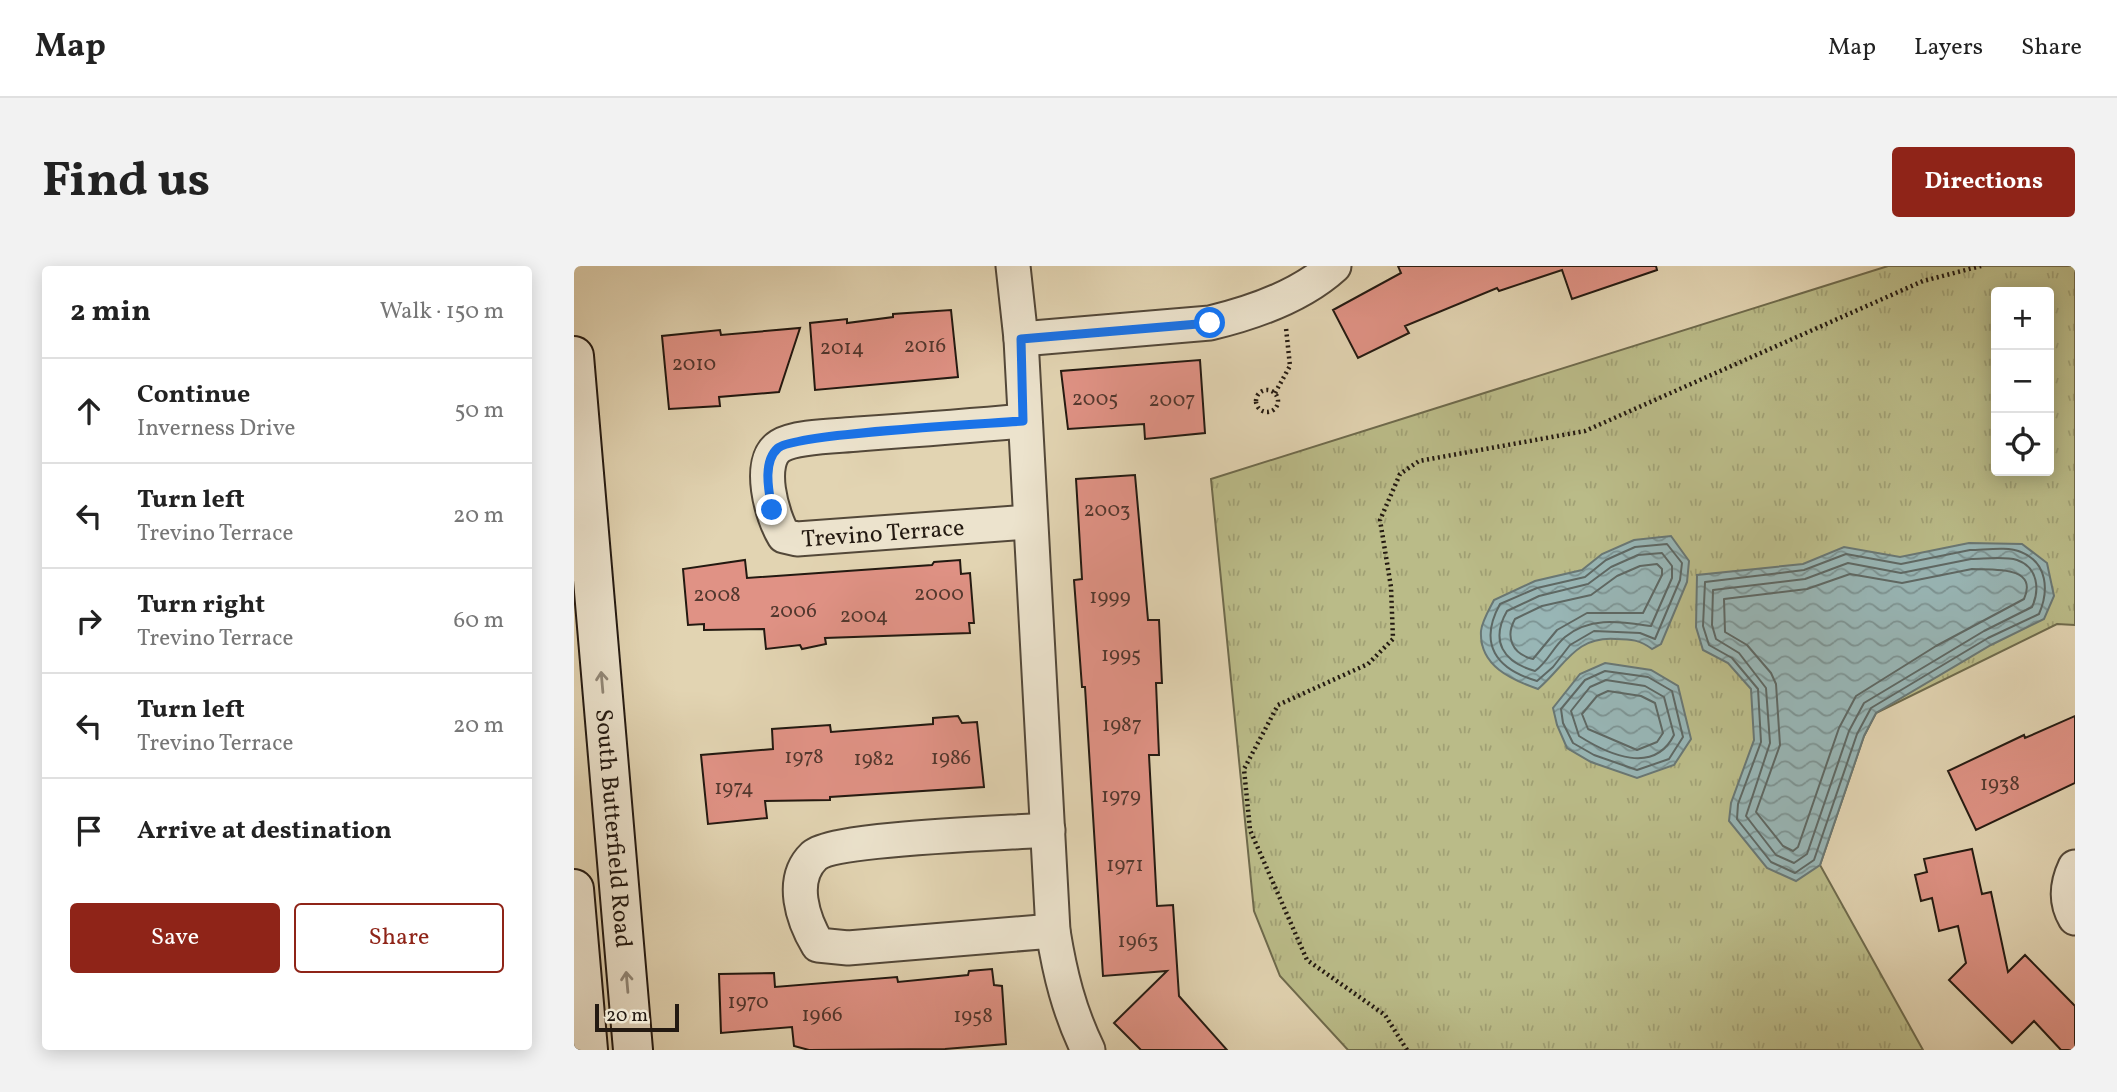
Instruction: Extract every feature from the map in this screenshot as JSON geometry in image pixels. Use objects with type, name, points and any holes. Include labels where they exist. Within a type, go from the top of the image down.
[{"type":"main road","name":"South Butterfield Road","points":[[574,356],[633,1050]]},
{"type":"main road","name":"South Butterfield Road","points":[[574,889],[588,1050]]},
{"type":"street","points":[[1013,266],[1021,339],[1023,421],[1053,931],[1060,978],[1071,1014],[1088,1050]]},
{"type":"street","points":[[1021,339],[1210,323],[1239,316],[1278,300],[1334,266]]},
{"type":"street","name":"Trevino Terrace","points":[[1023,421],[817,437],[780,446],[773,454],[768,488],[774,519],[784,536],[797,538],[1029,522]]},
{"type":"street","points":[[1048,830],[851,845],[816,854],[803,869],[800,883],[806,924],[818,945],[848,948],[1053,931]]},
{"type":"street","points":[[2075,867],[2068,882],[2067,897],[2075,918]]},
{"type":"path","points":[[1407,1050],[1385,1015],[1307,960],[1250,830],[1244,769],[1278,705],[1368,664],[1393,639],[1391,587],[1380,520],[1400,474],[1419,461],[1585,431],[1923,281],[1981,266]]},
{"type":"path","points":[[1275,393],[1264,391],[1258,395],[1256,402],[1262,411],[1272,411],[1277,406],[1275,393],[1290,366],[1289,341],[1278,300]]},
{"type":"green space","points":[[1888,266],[2075,266],[2075,625],[2057,624],[1876,713],[1864,736],[1820,865],[1923,1050],[1348,1050],[1280,976],[1254,911],[1211,479]]},
{"type":"water","points":[[1671,536],[1689,561],[1687,582],[1661,644],[1652,649],[1631,640],[1602,639],[1590,642],[1572,654],[1538,689],[1508,676],[1485,654],[1481,631],[1494,600],[1535,581],[1582,570],[1602,554],[1634,540]]},
{"type":"water","points":[[1969,543],[2022,544],[2047,563],[2054,596],[2044,619],[1991,645],[1876,713],[1864,736],[1820,865],[1796,881],[1767,868],[1729,821],[1731,803],[1754,740],[1751,689],[1728,663],[1703,650],[1696,627],[1697,575],[1803,564],[1844,547],[1900,557]]},
{"type":"water","points":[[1605,663],[1651,670],[1678,686],[1691,739],[1674,765],[1637,778],[1591,762],[1567,748],[1553,708],[1580,674]]},
{"type":"building","points":[[1398,266],[1656,266],[1657,270],[1572,299],[1562,270],[1499,291],[1497,288],[1405,326],[1409,333],[1358,358],[1333,310],[1401,273]]},
{"type":"building","points":[[951,310],[958,377],[815,390],[810,323],[847,319],[847,323],[893,317],[893,314]]},
{"type":"building","points":[[800,328],[779,392],[719,397],[720,406],[669,409],[662,336],[720,330],[721,335]]},
{"type":"building","points":[[1200,360],[1205,433],[1145,439],[1144,424],[1068,429],[1061,371]]},
{"type":"building","points":[[1135,475],[1148,620],[1159,620],[1162,683],[1156,683],[1159,755],[1149,755],[1157,906],[1173,905],[1179,996],[1227,1050],[1141,1050],[1114,1023],[1167,971],[1103,976],[1085,687],[1082,687],[1074,580],[1082,579],[1076,479]]},
{"type":"building","points":[[745,560],[747,578],[932,565],[934,562],[960,560],[961,574],[970,573],[974,623],[969,623],[970,633],[825,638],[826,644],[802,649],[800,645],[766,649],[764,629],[704,630],[704,624],[688,625],[683,569]]},
{"type":"building","points":[[958,716],[962,723],[977,722],[984,787],[830,797],[830,800],[765,801],[767,818],[708,824],[701,755],[773,749],[772,729],[830,725],[831,732],[933,724],[933,718]]},
{"type":"building","points":[[2075,716],[2075,783],[1976,830],[1948,771],[2024,735],[2025,738]]},
{"type":"building","points":[[1972,849],[1982,894],[1991,892],[2008,972],[2025,955],[2075,1006],[2075,1050],[2061,1050],[2034,1021],[2012,1043],[1949,980],[1966,963],[1958,926],[1939,931],[1932,898],[1921,901],[1915,875],[1927,872],[1924,859]]},
{"type":"building","points":[[992,969],[994,985],[1002,986],[1006,1044],[945,1049],[809,1050],[794,1046],[792,1027],[721,1033],[719,974],[774,973],[775,987],[897,977],[898,982],[968,975],[969,971]]},
{"type":"route","points":[[772,510],[768,488],[769,468],[773,454],[780,446],[817,437],[1023,421],[1021,339],[1210,323]]}]
